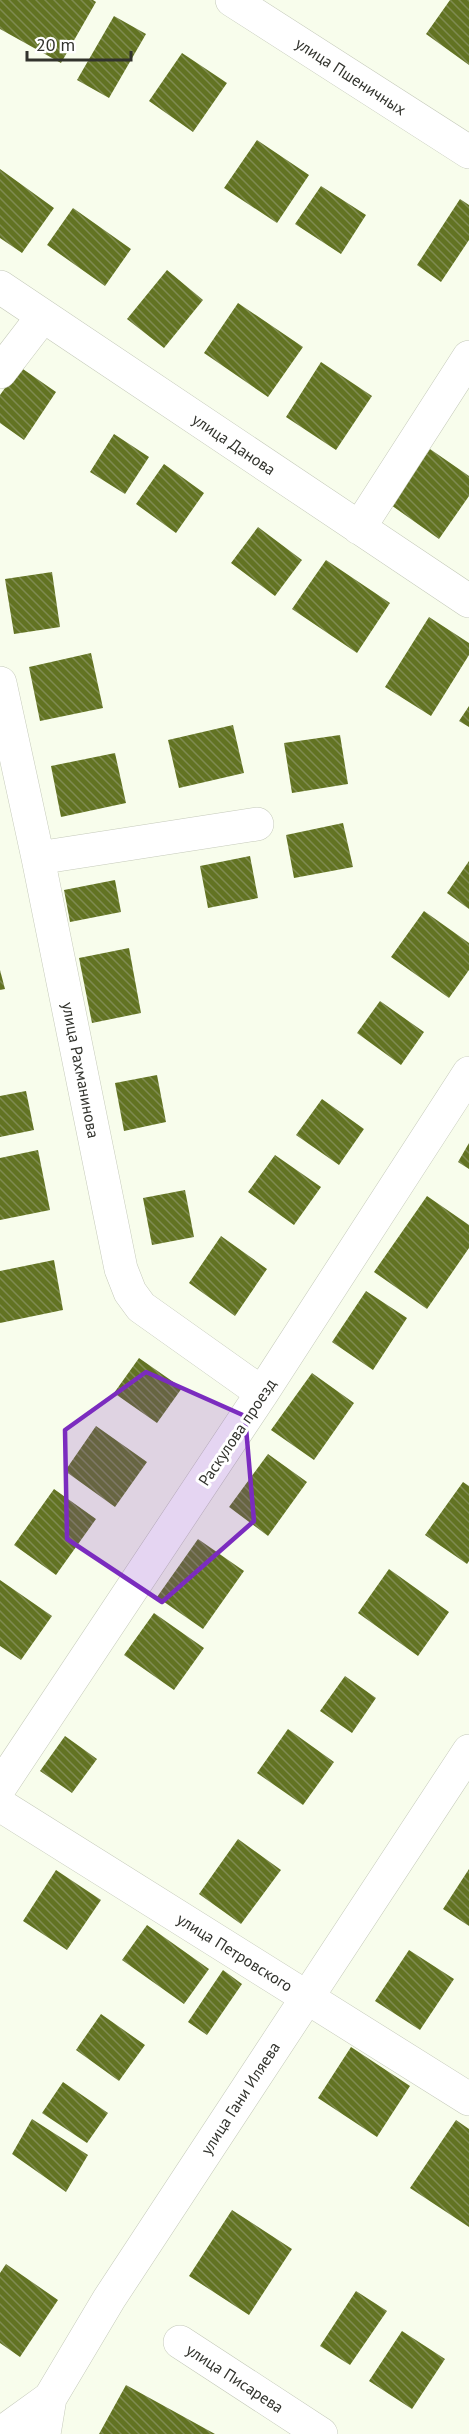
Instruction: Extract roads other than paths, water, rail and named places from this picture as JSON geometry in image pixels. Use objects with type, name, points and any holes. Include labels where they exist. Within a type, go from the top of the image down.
[{"type":"street","name":"улица Пшеничных","points":[[232,0],[469,152]]},
{"type":"street","name":"улица Данова","points":[[0,287],[469,601]]},
{"type":"street","points":[[0,372],[43,316]]},
{"type":"street","points":[[359,528],[469,357]]},
{"type":"street","name":"улица Рахманинова","points":[[0,683],[122,1269],[130,1292],[141,1307],[262,1393]]},
{"type":"street","points":[[38,858],[257,824]]},
{"type":"street","name":"Раскулова проезд","points":[[0,1787],[262,1393],[469,1074]]},
{"type":"street","name":"улица Гани Иляева","points":[[0,2434],[50,2398],[109,2299],[469,1750]]},
{"type":"street","name":"улица Петровского","points":[[0,1805],[469,2099]]},
{"type":"street","name":"улица Писарева","points":[[180,2342],[321,2434]]},
{"type":"street","points":[[44,2434],[50,2398]]}]
